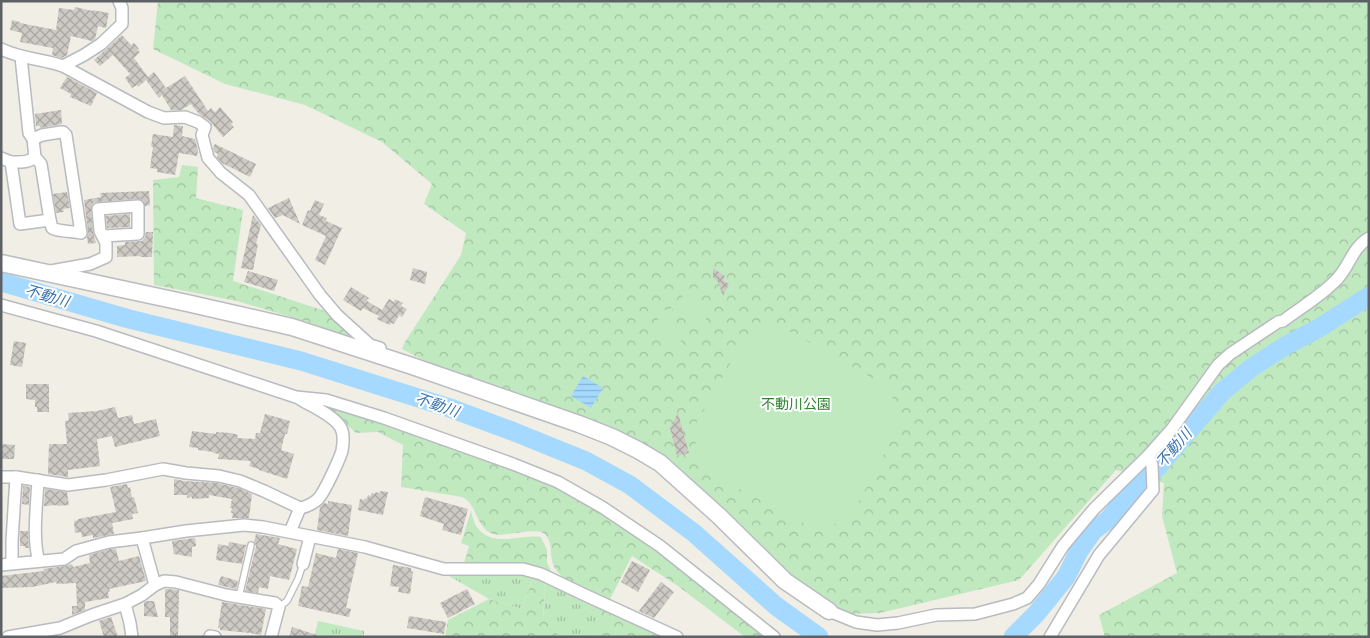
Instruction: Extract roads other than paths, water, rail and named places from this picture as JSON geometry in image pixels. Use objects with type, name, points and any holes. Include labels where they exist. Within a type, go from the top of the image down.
[{"type":"street","points":[[63,66],[101,44],[122,24],[122,8],[119,1]]},
{"type":"street","points":[[1,49],[21,57],[63,66],[148,112],[164,118],[185,117],[205,127],[202,135],[208,158],[221,173],[249,195],[337,316],[370,345],[408,358],[412,366]]},
{"type":"street","points":[[21,57],[28,133],[33,139],[35,157],[40,164],[52,228],[57,231],[81,233],[66,135],[61,132],[42,135],[33,139]]},
{"type":"street","points":[[35,157],[27,162],[6,160],[20,224],[50,220]]},
{"type":"street","points":[[42,272],[90,264],[106,256],[106,243],[103,236]]},
{"type":"street","points":[[1,263],[292,326],[412,366],[612,437],[660,462],[785,581],[829,611],[856,622],[877,625],[898,623],[936,615],[975,614],[1027,598],[1039,584],[1063,546],[1094,509],[1150,461],[1218,365],[1230,354],[1278,322],[1283,321],[1319,295],[1339,277],[1351,256],[1369,238]]},
{"type":"street","points":[[1,305],[96,330],[296,397],[333,419],[341,428],[343,438],[340,455],[322,494],[317,500],[300,508],[240,481],[219,476],[163,469],[68,485],[16,476],[1,476]]},
{"type":"street","points":[[296,397],[326,400],[384,418],[558,482],[602,507],[660,546],[774,637]]},
{"type":"street","points":[[1050,637],[1100,555],[1153,490],[1150,461]]},
{"type":"street","points":[[14,563],[12,560],[12,541],[16,476]]},
{"type":"street","points":[[38,480],[36,546],[39,561]]},
{"type":"street","points":[[290,532],[300,508]]},
{"type":"street","points":[[1,565],[64,559],[76,551],[109,542],[244,525],[365,547],[444,569],[523,569],[541,574],[677,637]]},
{"type":"street","points":[[303,564],[310,537]]},
{"type":"street","points":[[142,538],[155,585]]},
{"type":"street","points":[[8,637],[60,628],[124,604],[164,581],[275,603],[279,607],[271,637]]},
{"type":"street","points":[[124,604],[132,637]]},
{"type":"lane","points":[[239,597],[251,545]]},
{"type":"lane","points":[[279,607],[287,601],[298,580],[303,564]]},
{"type":"water","points":[[583,376],[603,388],[591,408],[571,396]]},
{"type":"waterway","name":"不動川","points":[[1,282],[129,319],[301,361],[450,408],[586,461],[630,485],[694,533],[776,606],[819,637]]},
{"type":"waterway","name":"不動川","points":[[1013,637],[1036,614],[1066,577],[1079,551],[1093,531],[1109,519],[1123,501],[1156,469],[1222,392],[1251,368],[1369,296]]},
{"type":"park label","name":"不動川公園","points":[[796,404]]}]
